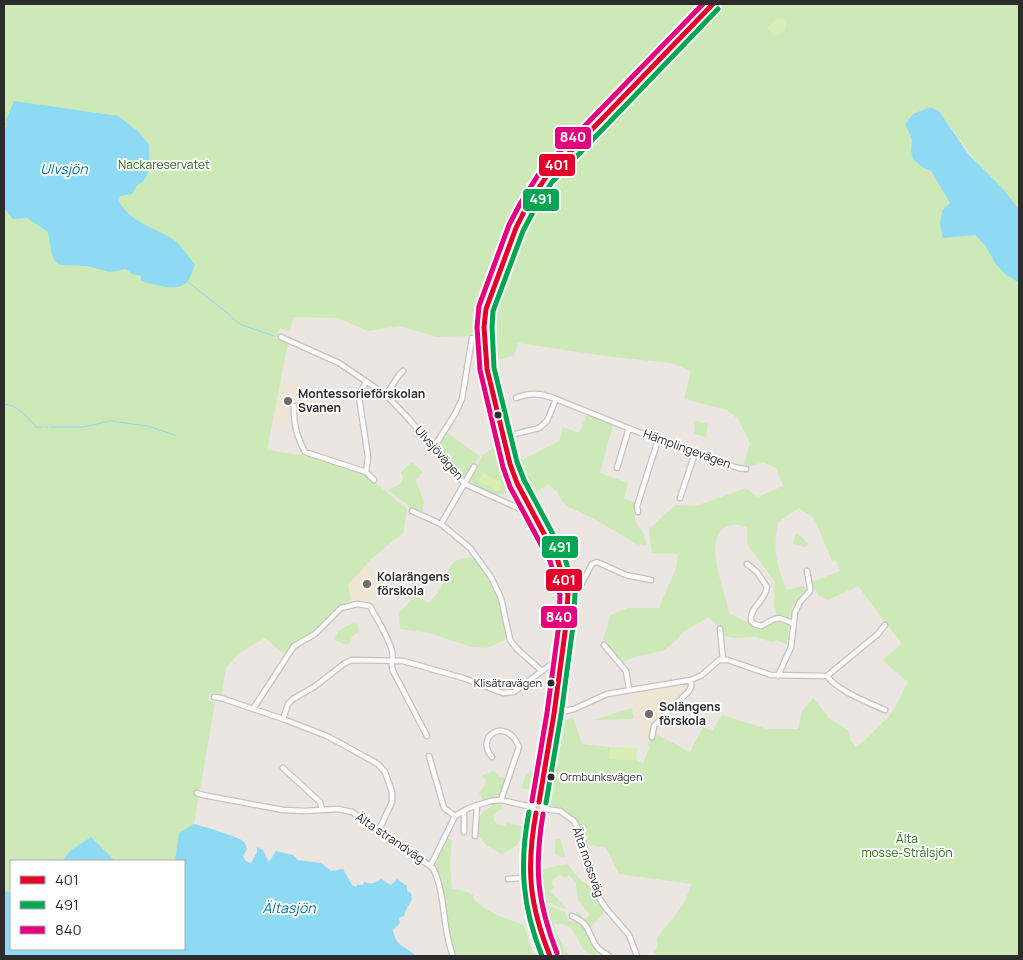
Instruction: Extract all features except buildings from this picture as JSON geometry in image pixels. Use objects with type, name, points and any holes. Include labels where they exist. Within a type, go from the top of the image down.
[{"type":"main road","points":[[550,956],[538,925],[530,882],[530,850],[535,803],[538,802],[554,714],[566,625],[568,594],[557,558],[514,477],[487,369],[484,327],[486,309],[516,228],[526,208],[546,177],[713,4]]},
{"type":"main road","points":[[534,810],[542,812],[544,809],[542,803],[538,802]]},
{"type":"street","name":"Ulvsjövägen","points":[[281,337],[339,362],[386,395],[465,484],[518,508],[529,508]]},
{"type":"street","points":[[434,447],[455,414],[462,399],[472,338]]},
{"type":"street","points":[[386,395],[403,372]]},
{"type":"street","points":[[366,381],[360,398],[368,457],[366,472]]},
{"type":"street","name":"Hämplingevägen","points":[[516,398],[534,394],[545,395],[695,454],[746,469]]},
{"type":"street","points":[[503,437],[539,428],[547,421],[556,399]]},
{"type":"street","points":[[294,406],[293,421],[305,452],[366,472],[374,480]]},
{"type":"street","name":"Hämplingevägen","points":[[618,468],[629,428]]},
{"type":"street","points":[[638,512],[637,506],[658,440]]},
{"type":"street","points":[[680,498],[695,454]]},
{"type":"street","points":[[441,524],[474,467]]},
{"type":"street","points":[[412,511],[441,524],[464,542],[491,577],[501,598],[510,640],[517,649],[542,671]]},
{"type":"street","points":[[568,594],[577,592],[592,564],[596,562],[626,575],[651,580]]},
{"type":"street","points":[[747,564],[757,572],[768,587],[766,594],[751,613],[751,621],[761,626],[779,617],[792,623]]},
{"type":"street","points":[[778,676],[791,647],[792,623],[797,607],[810,592],[807,571]]},
{"type":"street","points":[[253,709],[294,646],[315,634],[336,612],[347,606],[356,604],[370,606],[392,652],[391,666],[393,671],[428,736]]},
{"type":"street","points":[[554,714],[574,709],[607,694],[691,680],[702,675],[719,660],[723,659],[778,676],[827,676],[878,634],[885,625]]},
{"type":"street","points":[[720,630],[723,659]]},
{"type":"street","points":[[604,645],[626,671],[629,689]]},
{"type":"street","points":[[283,719],[288,704],[293,699],[314,687],[345,662],[352,660],[403,661],[464,678],[503,693],[514,692],[550,665],[560,665]]},
{"type":"street","points":[[827,676],[845,690],[884,710]]},
{"type":"street","points":[[652,737],[654,726],[691,687],[691,680]]},
{"type":"street","points":[[214,697],[283,719],[327,736],[378,764],[385,772],[392,792],[392,802],[380,830]]},
{"type":"street","points":[[492,758],[488,753],[486,744],[494,732],[499,730],[505,731],[516,740],[519,747],[518,752],[501,800]]},
{"type":"street","points":[[429,756],[444,808],[455,816]]},
{"type":"street","points":[[283,768],[320,802],[322,810]]},
{"type":"street","name":"Älta strandväg","points":[[198,793],[284,810],[338,809],[352,812],[431,865],[436,874],[452,956]]},
{"type":"street","points":[[431,865],[455,816],[477,805],[501,800],[534,810]]},
{"type":"street","points":[[475,836],[477,805]]},
{"type":"street","name":"Älta mossväg","points":[[544,809],[560,811],[574,821],[581,834],[598,896],[604,907],[629,935],[637,956]]},
{"type":"street","points":[[464,812],[464,832]]},
{"type":"street","points":[[508,879],[521,878]]},
{"type":"street","points":[[572,916],[581,920],[587,926],[599,950],[609,956]]},
{"type":"shaded area","name":"Montessorieförskolan Svanen","points":[[281,378],[300,385],[297,421],[288,424],[272,423]]},
{"type":"shaded area","name":"Kolarängens förskola","points":[[367,564],[386,582],[371,600],[363,602],[351,600],[348,585]]},
{"type":"shaded area","name":"Solängens förskola","points":[[688,683],[689,688],[653,726],[648,738],[641,739],[630,692]]},
{"type":"green space","name":"Nackareservatet","points":[[4,4],[700,4],[541,172],[517,207],[477,312],[478,336],[473,333],[467,336],[437,337],[400,326],[368,331],[338,318],[293,317],[290,331],[280,328],[276,339],[288,343],[267,450],[334,462],[358,471],[407,509],[404,532],[371,559],[348,585],[351,600],[336,607],[313,632],[292,643],[284,654],[265,638],[238,654],[226,668],[221,695],[211,692],[208,700],[215,702],[194,824],[239,956],[4,956]]},
{"type":"green space","name":"Älta mosse-Strålsjön","points":[[715,4],[1019,4],[1019,222],[939,111],[930,107],[913,114],[905,124],[912,139],[911,150],[922,167],[931,171],[950,204],[947,207],[985,245],[995,263],[1005,274],[1019,283],[1019,956],[657,956],[654,952],[658,947],[657,938],[683,905],[692,884],[619,874],[606,848],[586,844],[575,818],[558,807],[549,805],[551,762],[557,724],[573,717],[582,744],[610,747],[610,759],[636,760],[643,764],[651,739],[658,735],[690,752],[703,727],[712,731],[722,715],[767,729],[798,729],[802,711],[813,698],[829,718],[848,730],[850,739],[856,747],[891,714],[908,682],[882,660],[902,644],[858,586],[828,600],[818,595],[811,582],[840,571],[836,560],[832,561],[814,518],[799,508],[778,522],[776,532],[776,557],[786,590],[804,586],[806,591],[793,605],[789,619],[777,615],[774,606],[775,582],[747,544],[747,527],[734,525],[722,529],[717,538],[715,550],[729,613],[761,630],[776,620],[789,625],[787,645],[777,640],[772,642],[756,637],[734,638],[724,636],[723,626],[716,625],[709,617],[681,633],[677,640],[663,651],[637,656],[623,662],[603,639],[611,615],[627,608],[659,608],[676,568],[678,554],[652,553],[649,529],[675,505],[696,506],[746,488],[758,497],[783,486],[776,468],[763,462],[751,466],[744,464],[750,443],[738,419],[727,410],[684,399],[691,371],[671,363],[613,357],[518,343],[514,356],[488,362],[487,337],[491,304],[509,251],[530,204],[547,179]]},
{"type":"green space","points":[[777,18],[787,20],[785,31],[774,37],[767,28]]},
{"type":"green space","points":[[587,414],[613,424],[600,473],[628,483],[624,499],[635,502],[635,522],[644,534],[647,546],[636,544],[600,522],[569,507],[548,484],[530,498],[521,482],[515,461],[524,459],[559,441],[563,427],[579,433]]},
{"type":"green space","points":[[697,421],[708,424],[706,437],[694,434]]},
{"type":"green space","points":[[446,432],[480,456],[466,478],[463,478],[437,448]]},
{"type":"green space","points":[[495,446],[503,449],[513,482],[523,501],[519,504],[513,503],[509,492],[496,496],[469,481],[482,456]]},
{"type":"green space","points":[[412,462],[423,472],[416,480],[424,503],[422,513],[413,509],[388,490],[400,484],[403,478],[401,472]]},
{"type":"green space","points":[[483,473],[503,483],[499,492],[478,481]]},
{"type":"green space","points":[[798,533],[809,545],[804,547],[793,544],[795,535]]},
{"type":"green space","points":[[463,558],[473,558],[496,592],[507,639],[487,648],[472,647],[429,633],[400,629],[399,613],[415,596],[429,603],[440,590],[451,566]]},
{"type":"green space","points":[[355,623],[358,625],[359,631],[352,637],[350,643],[346,645],[335,640],[342,628]]},
{"type":"green space","points":[[632,708],[634,719],[593,720]]},
{"type":"green space","points":[[610,747],[637,748],[636,760],[609,759]]},
{"type":"green space","points":[[544,761],[539,792],[522,788],[527,775]]},
{"type":"green space","points":[[494,771],[498,776],[507,779],[502,794],[483,802],[479,792],[486,781],[482,776]]},
{"type":"green space","points":[[492,803],[502,803],[501,809],[493,815],[496,823],[505,826],[506,823],[528,826],[527,833],[523,833],[518,844],[502,854],[487,846],[477,834],[482,814],[491,807]]},
{"type":"green space","points":[[447,838],[452,840],[450,864],[452,889],[465,891],[473,895],[473,898],[478,903],[490,912],[524,925],[533,954],[542,951],[545,956],[454,956],[451,950],[436,863]]},
{"type":"green space","points":[[559,838],[564,857],[555,855],[555,840]]},
{"type":"green space","points":[[567,864],[580,879],[591,886],[599,905],[605,912],[590,928],[576,915],[576,911],[584,919],[590,915],[578,901],[576,883],[569,875],[564,878],[560,874],[551,882],[555,887],[550,891],[568,910],[550,903],[538,902],[534,873]]},
{"type":"green space","points":[[543,904],[565,912],[568,921],[582,924],[598,952],[595,956],[583,948],[569,926],[554,924],[553,926],[565,950],[570,956],[556,956],[539,905]]},
{"type":"water","name":"Ulvsjön","points":[[14,101],[118,116],[138,131],[149,145],[149,168],[145,179],[137,185],[132,194],[120,196],[119,201],[129,214],[174,240],[182,248],[195,264],[187,282],[177,287],[165,287],[141,281],[141,276],[132,274],[126,269],[110,272],[87,266],[60,265],[54,260],[48,232],[27,218],[13,219],[4,208],[4,132],[7,125],[6,120]]},
{"type":"water","points":[[930,107],[939,111],[969,155],[1002,188],[1018,208],[1019,283],[1005,274],[995,263],[985,245],[975,235],[943,238],[940,224],[942,211],[950,203],[931,171],[922,167],[913,159],[911,150],[912,139],[905,124],[913,114]]},
{"type":"water","name":"Ältasjön","points":[[194,824],[236,837],[244,842],[247,849],[243,856],[246,861],[251,863],[257,852],[257,847],[263,850],[269,862],[276,851],[293,855],[298,860],[321,863],[331,871],[343,869],[352,885],[357,887],[357,885],[363,885],[364,882],[373,883],[381,879],[391,885],[397,879],[407,886],[407,891],[411,893],[412,899],[404,916],[399,918],[400,923],[393,930],[394,936],[399,943],[416,956],[4,956],[4,891],[10,893],[10,950],[185,950],[185,860],[175,860],[179,833]]},
{"type":"water","points":[[91,837],[114,860],[63,860],[70,851]]},
{"type":"waterway","points":[[188,282],[231,316]]},
{"type":"waterway","points":[[232,318],[242,325],[274,336]]},
{"type":"waterway","points":[[4,404],[18,409],[36,427],[43,427]]},
{"type":"waterway","points":[[50,427],[83,427],[110,421],[148,426],[175,435]]},
{"type":"transit line","name":"840","points":[[532,801],[547,713],[559,624],[560,595],[550,561],[510,487],[503,467],[480,370],[477,327],[479,306],[509,225],[540,172],[703,4]]},
{"type":"transit line","name":"401","points":[[539,802],[554,714],[566,625],[568,594],[557,558],[517,483],[510,464],[487,369],[484,327],[486,309],[516,228],[526,208],[546,177],[713,4]]},
{"type":"transit line","name":"491","points":[[546,803],[561,715],[573,626],[575,593],[564,555],[524,480],[517,462],[494,368],[493,311],[523,231],[552,182],[718,9]]},
{"type":"transit line","name":"491","points":[[529,812],[524,850],[524,885],[530,920],[542,956]]},
{"type":"transit line","name":"401","points":[[536,813],[531,851],[531,886],[538,919],[550,956]]},
{"type":"transit line","name":"840","points":[[543,814],[538,868],[539,885],[545,917],[557,953]]},
{"type":"place","name":"Montessorieförskolan Svanen","points":[[288,401]]},
{"type":"place","name":"Kolarängens förskola","points":[[367,584]]},
{"type":"place","name":"Klisätravägen","points":[[551,683]]},
{"type":"place","name":"Solängens förskola","points":[[649,714]]},
{"type":"place","name":"Ormbunksvägen","points":[[551,777]]}]
